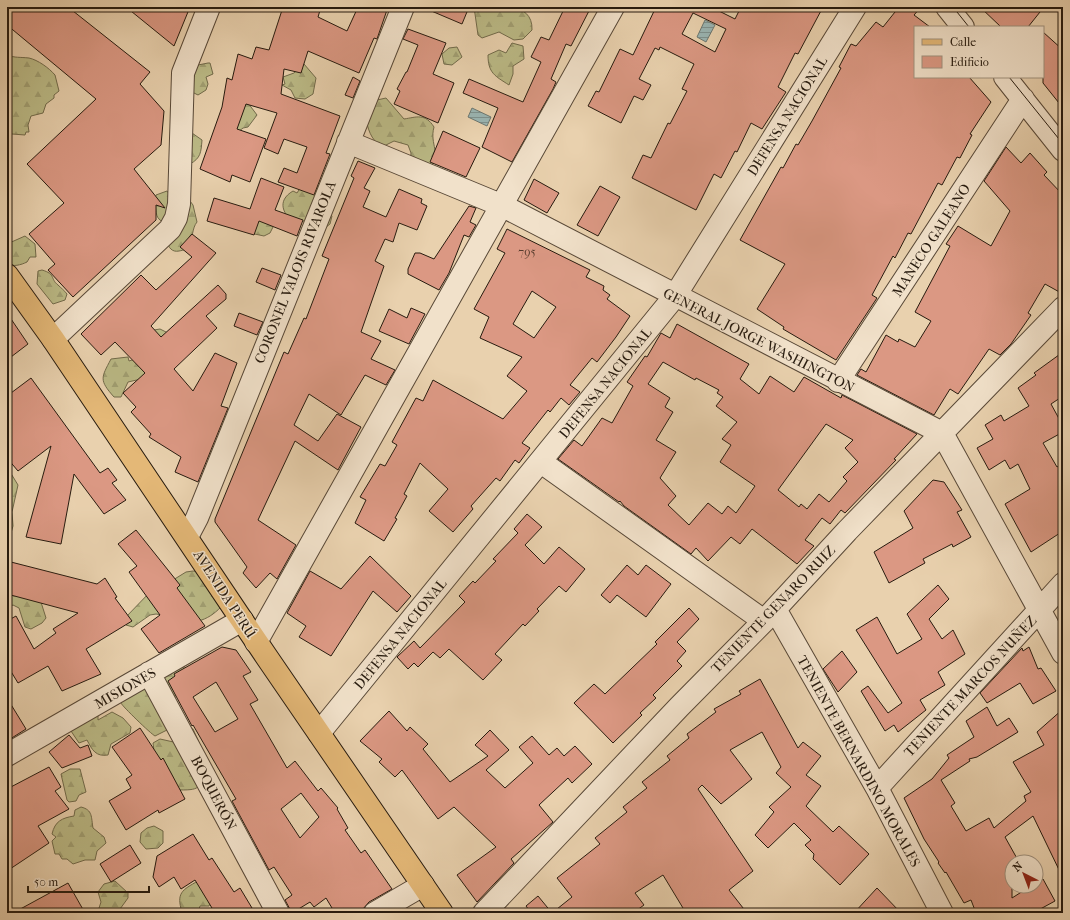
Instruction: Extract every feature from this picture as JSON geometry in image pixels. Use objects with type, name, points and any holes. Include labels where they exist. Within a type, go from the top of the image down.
[{"type":"main road","name":"AVENIDA PERÚ","points":[[7,275],[53,339],[256,642],[442,913]]},
{"type":"street","points":[[53,339],[170,229],[176,218],[179,204],[183,73],[209,7]]},
{"type":"street","name":"CORONEL VALOIS RIVAROLA","points":[[187,537],[203,503],[403,7]]},
{"type":"street","points":[[256,642],[613,7]]},
{"type":"street","name":"DEFENSA NACIONAL","points":[[319,733],[675,296],[855,7]]},
{"type":"street","points":[[946,7],[962,26]]},
{"type":"street","points":[[1005,78],[1063,150]]},
{"type":"street","name":"MANECO GALEANO","points":[[838,381],[1023,99]]},
{"type":"street","name":"GENERAL JORGE WASHINGTON","points":[[348,142],[502,206],[838,381],[942,433]]},
{"type":"street","name":"TENIENTE GENARO RUIZ","points":[[484,913],[679,706],[769,615],[847,531],[1063,308]]},
{"type":"street","points":[[942,433],[1063,653]]},
{"type":"street","name":"TENIENTE BERNARDINO MORALES","points":[[541,462],[769,615],[876,788],[942,913]]},
{"type":"street","name":"TENIENTE MARCOS NUÑEZ","points":[[876,788],[1063,584]]},
{"type":"street","name":"MISIONES","points":[[7,755],[242,620]]},
{"type":"street","name":"BOQUERÓN","points":[[149,674],[278,913]]},
{"type":"street","points":[[375,913],[423,885]]},
{"type":"green space","points":[[502,6],[520,10],[531,20],[532,30],[523,39],[514,40],[499,32],[482,38],[478,35],[474,7]]},
{"type":"green space","points":[[512,43],[523,46],[524,59],[513,66],[513,74],[509,85],[493,73],[489,66],[488,55],[499,50],[506,53]]},
{"type":"green space","points":[[457,47],[462,57],[452,65],[444,64],[442,54],[449,48]]},
{"type":"green space","points":[[7,55],[29,58],[43,65],[55,75],[59,91],[54,95],[54,98],[46,104],[43,113],[31,116],[28,125],[29,132],[26,132],[25,135],[12,134],[10,136],[10,143],[7,145]]},
{"type":"green space","points":[[210,63],[213,74],[206,77],[208,84],[206,90],[198,95],[192,92],[186,72],[198,65]]},
{"type":"green space","points":[[304,64],[316,78],[313,94],[305,99],[295,98],[291,90],[282,85],[285,84],[283,77],[294,73]]},
{"type":"green space","points":[[386,98],[404,119],[417,117],[424,118],[434,127],[433,139],[435,159],[428,171],[410,163],[411,153],[408,145],[394,141],[382,147],[372,137],[365,115],[377,100]]},
{"type":"green space","points":[[245,99],[257,115],[248,127],[243,128],[238,132],[222,109]]},
{"type":"green space","points":[[192,133],[202,140],[200,154],[190,164]]},
{"type":"green space","points":[[317,184],[324,207],[332,216],[330,224],[325,228],[303,221],[296,224],[291,220],[283,208],[284,199],[293,191],[297,193],[302,185]]},
{"type":"green space","points":[[167,191],[172,198],[190,201],[193,205],[197,222],[189,245],[184,250],[174,251],[168,246],[163,222],[157,215],[154,202],[156,195]]},
{"type":"green space","points":[[252,214],[274,225],[270,233],[264,236],[250,233]]},
{"type":"green space","points":[[25,236],[35,244],[36,257],[30,257],[27,262],[20,265],[7,264],[7,244]]},
{"type":"green space","points":[[42,270],[49,273],[56,283],[64,290],[67,294],[65,300],[53,304],[37,284],[38,271]]},
{"type":"green space","points":[[160,329],[168,333],[152,363],[141,379],[128,382],[121,397],[114,397],[106,387],[103,379],[111,359],[128,357],[129,361],[138,358],[154,330]]},
{"type":"green space","points":[[7,467],[18,485],[12,512],[13,526],[11,533],[7,536]]},
{"type":"green space","points":[[186,572],[201,572],[221,607],[216,612],[207,618],[198,621],[156,614],[150,615],[133,627],[126,625],[125,618],[152,590],[160,588]]},
{"type":"green space","points":[[7,581],[40,599],[46,618],[42,623],[31,629],[25,627],[19,608],[13,605],[7,608]]},
{"type":"green space","points":[[186,653],[183,674],[176,692],[167,730],[155,736],[126,709],[121,703],[119,697]]},
{"type":"green space","points":[[112,712],[123,718],[131,727],[130,733],[111,744],[108,755],[97,754],[87,740],[79,743],[71,731],[78,720],[98,713],[98,720]]},
{"type":"green space","points":[[187,727],[193,729],[210,767],[203,780],[195,789],[175,790],[164,769],[161,759],[155,758],[153,743],[160,739],[178,743]]},
{"type":"green space","points":[[70,769],[80,769],[86,792],[79,795],[76,801],[69,802],[67,800],[61,774]]},
{"type":"green space","points":[[81,807],[90,812],[93,828],[104,837],[106,843],[97,851],[95,860],[85,860],[73,864],[67,859],[62,859],[59,854],[55,854],[52,841],[56,837],[52,834],[57,823],[63,819],[74,816],[75,810]]},
{"type":"green space","points":[[154,826],[163,831],[163,843],[158,848],[146,849],[140,842],[141,833],[147,828]]},
{"type":"green space","points":[[115,881],[128,893],[128,898],[120,909],[106,912],[99,908],[101,902],[98,892],[104,884]]},
{"type":"green space","points":[[198,881],[212,899],[209,906],[200,906],[198,913],[182,912],[180,906],[180,896],[184,890]]},
{"type":"water","points":[[705,20],[715,25],[706,42],[697,37]]},
{"type":"water","points":[[472,108],[491,117],[487,126],[468,117]]},
{"type":"building","points":[[7,7],[68,7],[150,72],[140,84],[164,111],[161,145],[134,169],[165,208],[156,205],[156,220],[73,297],[48,270],[55,264],[29,234],[64,203],[27,164],[96,99],[7,25]]},
{"type":"building","points":[[126,7],[190,7],[174,46]]},
{"type":"building","points":[[283,7],[321,7],[318,17],[347,31],[358,7],[388,7],[377,39],[374,38],[359,73],[308,51],[301,73],[284,69],[281,94],[340,116],[326,153],[330,154],[314,195],[278,182],[284,168],[297,173],[307,147],[284,139],[278,154],[264,148],[277,113],[246,104],[237,129],[266,139],[250,182],[232,175],[230,182],[200,169],[222,107],[227,78],[232,80],[238,54],[252,59],[256,47],[269,50]]},
{"type":"building","points":[[422,7],[469,7],[462,24]]},
{"type":"building","points":[[565,7],[591,7],[571,46],[566,44],[551,79],[556,82],[553,89],[512,162],[482,147],[498,108],[463,93],[469,79],[523,102],[541,62],[531,57],[541,37],[549,40]]},
{"type":"building","points":[[656,7],[711,7],[735,19],[741,7],[823,7],[798,54],[795,53],[778,87],[786,92],[762,129],[751,123],[737,152],[735,151],[721,178],[714,174],[696,210],[632,178],[643,155],[651,158],[668,123],[670,124],[687,91],[682,89],[694,64],[660,47],[659,50],[655,48],[639,79],[651,85],[643,100],[634,96],[621,123],[588,106],[596,91],[599,92],[620,49],[633,55]],"holes":[[[693,13],[726,29],[715,52],[682,34]]]},
{"type":"building","points":[[899,7],[921,7],[914,15],[929,26],[914,26],[914,78],[970,78],[991,102],[970,134],[972,135],[960,158],[957,157],[942,185],[938,183],[911,234],[908,233],[895,258],[893,256],[872,295],[877,298],[836,360],[783,329],[784,327],[757,309],[785,264],[740,240],[781,167],[783,168],[796,144],[798,145],[812,121],[841,68],[839,67],[851,44],[856,46],[876,22],[883,27]]},
{"type":"building","points":[[980,7],[1044,7],[1029,26],[1000,26]]},
{"type":"building","points":[[408,29],[446,43],[433,74],[454,83],[438,123],[394,104],[400,91],[397,89],[407,72],[418,45],[403,39]]},
{"type":"building","points":[[1044,33],[1063,50],[1063,108],[1043,83]]},
{"type":"building","points":[[353,77],[360,81],[353,98],[345,95]]},
{"type":"building","points":[[443,131],[480,148],[466,177],[430,162]]},
{"type":"building","points":[[1006,147],[1021,163],[1030,153],[1047,172],[1044,175],[1063,195],[1063,294],[1045,284],[1028,313],[1031,315],[1011,344],[1000,355],[989,349],[958,394],[950,389],[934,415],[857,375],[861,369],[866,372],[886,335],[898,342],[899,339],[915,347],[931,321],[915,312],[950,246],[946,244],[958,226],[991,246],[1010,211],[984,181]]},
{"type":"building","points":[[358,161],[375,168],[364,188],[370,191],[363,207],[386,217],[399,189],[422,199],[421,203],[427,206],[417,230],[399,223],[393,242],[385,239],[375,261],[384,266],[361,332],[381,341],[371,359],[395,370],[386,385],[365,375],[341,415],[309,394],[294,425],[318,441],[337,414],[361,427],[338,470],[295,441],[258,520],[296,545],[277,579],[270,573],[256,588],[243,573],[247,567],[215,522],[215,519],[284,352],[288,354],[304,318],[306,319],[329,259],[322,256],[354,178],[351,176]]},
{"type":"building","points":[[261,178],[284,187],[275,210],[303,220],[297,236],[259,221],[254,235],[207,221],[214,198],[250,209]]},
{"type":"building","points":[[534,179],[559,193],[547,213],[524,200]]},
{"type":"building","points":[[600,186],[620,197],[598,236],[577,225]]},
{"type":"building","points":[[469,206],[476,208],[470,222],[476,225],[469,237],[464,235],[449,273],[439,290],[408,274],[408,269],[415,253],[420,253],[434,259]]},
{"type":"building","points":[[507,229],[590,270],[586,277],[604,286],[603,290],[610,295],[607,299],[630,316],[597,362],[592,358],[570,385],[580,392],[569,405],[561,398],[550,412],[548,410],[522,443],[530,448],[519,463],[515,460],[500,481],[496,478],[471,506],[473,509],[453,532],[429,511],[448,489],[420,463],[404,494],[407,496],[395,518],[397,519],[384,541],[355,523],[366,500],[360,497],[380,464],[385,466],[397,445],[392,442],[416,398],[423,401],[433,380],[503,419],[527,391],[507,376],[522,357],[480,338],[489,317],[474,309],[505,253],[497,249]],"holes":[[[532,291],[556,307],[534,338],[513,324]]]},
{"type":"building","points":[[192,234],[216,253],[151,326],[161,337],[218,285],[226,294],[226,299],[206,316],[217,328],[174,369],[193,391],[215,353],[237,363],[221,406],[228,408],[198,482],[175,472],[181,457],[149,437],[151,434],[131,412],[136,407],[123,393],[145,373],[115,342],[101,355],[81,334],[141,275],[156,290],[192,257],[180,247]]},
{"type":"building","points":[[262,268],[281,275],[275,290],[256,282]]},
{"type":"building","points":[[411,308],[425,314],[409,344],[379,331],[389,309],[407,318]]},
{"type":"building","points":[[7,313],[28,344],[7,360]]},
{"type":"building","points":[[239,313],[263,322],[257,335],[234,326]]},
{"type":"building","points":[[677,324],[749,364],[740,379],[759,394],[770,376],[794,392],[804,377],[841,398],[842,395],[917,434],[894,459],[896,460],[845,513],[841,510],[830,524],[822,518],[805,540],[814,546],[797,564],[752,529],[740,544],[731,537],[708,561],[696,548],[691,554],[624,506],[620,501],[619,502],[558,459],[574,440],[582,446],[602,418],[612,423],[633,386],[627,382],[645,356],[647,357],[661,333],[670,338]],"holes":[[[663,362],[695,380],[696,378],[719,390],[717,393],[723,397],[716,406],[737,422],[722,439],[731,445],[720,462],[755,486],[736,513],[728,506],[722,514],[708,503],[689,525],[668,505],[676,496],[660,478],[676,452],[656,440],[673,412],[665,407],[670,398],[648,384]],[[826,424],[853,440],[845,448],[858,462],[843,477],[847,481],[829,502],[819,494],[807,509],[801,504],[799,507],[778,490]]]},
{"type":"building","points":[[1063,352],[1063,396],[1051,404],[1063,426],[1063,432],[1043,443],[1057,467],[1063,463],[1063,531],[1031,552],[1005,504],[1030,489],[1018,464],[1010,469],[1005,460],[989,470],[977,448],[993,439],[985,425],[1001,415],[1004,421],[1029,406],[1018,388],[1036,375],[1034,373]]},
{"type":"building","points":[[31,378],[100,473],[108,468],[117,480],[112,483],[126,500],[104,514],[74,474],[61,544],[26,537],[51,446],[18,471],[7,458],[7,396]]},
{"type":"building","points":[[933,480],[944,482],[962,510],[957,512],[971,537],[953,547],[952,544],[923,559],[925,563],[889,583],[874,552],[913,528],[904,511]]},
{"type":"building","points":[[527,514],[542,527],[525,545],[544,564],[559,547],[585,569],[566,592],[559,586],[537,609],[539,611],[525,626],[523,624],[495,654],[502,660],[483,680],[449,649],[440,658],[433,652],[418,667],[414,663],[408,669],[397,657],[414,641],[420,648],[465,602],[459,596],[473,581],[475,583],[496,561],[493,559],[518,533],[514,529]]},
{"type":"building","points":[[136,530],[180,585],[177,588],[205,626],[159,653],[141,629],[160,615],[129,572],[137,566],[118,544]]},
{"type":"building","points":[[370,556],[411,596],[397,612],[373,591],[331,656],[299,637],[306,626],[287,613],[310,571],[341,589]]},
{"type":"building","points":[[7,561],[97,584],[105,578],[117,597],[115,598],[132,621],[86,649],[101,674],[62,691],[48,666],[18,683],[7,665],[7,621],[16,616],[34,649],[56,633],[53,629],[78,613],[7,594]]},
{"type":"building","points":[[627,565],[638,575],[646,565],[671,584],[646,617],[617,595],[610,603],[601,595]]},
{"type":"building","points":[[938,585],[949,599],[929,619],[942,639],[953,630],[965,654],[938,672],[945,685],[920,700],[926,710],[898,732],[894,725],[885,731],[861,691],[868,686],[888,713],[902,703],[856,630],[877,617],[897,654],[922,639],[907,614]]},
{"type":"building","points":[[689,608],[699,619],[677,642],[686,651],[677,661],[682,666],[653,695],[656,698],[640,713],[642,715],[613,743],[574,703],[594,684],[605,694],[657,644],[655,642]]},
{"type":"building","points":[[222,647],[236,650],[251,672],[243,676],[258,700],[250,704],[287,768],[295,761],[318,791],[321,788],[338,808],[337,809],[348,828],[345,830],[361,853],[365,850],[392,889],[369,902],[357,913],[335,913],[326,898],[314,907],[310,902],[292,913],[285,900],[292,895],[274,867],[269,870],[232,801],[236,799],[193,725],[192,726],[168,681],[175,676],[174,674]],"holes":[[[216,682],[238,719],[215,732],[193,697]],[[301,793],[319,817],[300,838],[281,809]]]},
{"type":"building","points":[[1029,647],[1038,669],[1041,668],[1056,691],[1033,704],[1020,683],[987,703],[980,693],[1022,648],[1023,651]]},
{"type":"building","points":[[842,651],[857,672],[838,692],[823,669]]},
{"type":"building","points":[[760,679],[798,748],[803,742],[821,756],[806,775],[821,786],[806,806],[833,832],[839,826],[869,854],[840,885],[813,859],[814,854],[805,845],[811,840],[794,823],[768,848],[755,835],[774,812],[769,807],[791,787],[776,773],[781,767],[762,732],[730,750],[752,779],[721,804],[702,785],[698,789],[753,871],[729,890],[747,913],[686,913],[663,875],[635,893],[644,905],[633,913],[552,913],[572,897],[557,878],[600,844],[595,838],[627,812],[623,807],[647,788],[642,782],[670,760],[667,756],[689,738],[687,734],[716,712],[714,709],[741,694],[739,691]]},
{"type":"building","points":[[7,698],[26,729],[7,741]]},
{"type":"building","points":[[987,707],[997,726],[1009,718],[1018,732],[977,757],[969,759],[970,761],[941,780],[955,803],[951,806],[966,831],[989,818],[994,828],[1026,801],[1024,796],[1031,792],[1013,762],[1044,745],[1037,732],[1063,709],[1063,878],[1033,816],[1005,837],[1015,854],[1004,854],[1004,894],[1012,894],[1012,898],[1018,894],[1044,894],[1044,881],[1055,901],[1033,913],[976,913],[971,900],[964,903],[924,839],[904,798],[932,779],[949,758],[947,755],[974,737],[966,721]]},
{"type":"building","points":[[389,711],[407,731],[410,727],[428,744],[423,749],[450,782],[488,756],[475,745],[490,730],[509,750],[486,770],[505,788],[533,763],[519,747],[532,736],[549,755],[557,748],[564,756],[575,746],[592,764],[572,783],[568,778],[539,805],[553,822],[511,859],[514,863],[477,902],[457,875],[496,847],[454,807],[438,819],[402,770],[395,777],[379,762],[382,759],[360,741]]},
{"type":"building","points":[[140,728],[161,760],[163,758],[185,799],[159,813],[158,810],[126,830],[109,801],[131,788],[126,779],[132,775],[112,747]]},
{"type":"building","points":[[69,735],[80,748],[88,745],[92,756],[62,768],[49,752]]},
{"type":"building","points":[[49,767],[61,787],[55,791],[69,809],[38,826],[49,843],[7,871],[7,789]]},
{"type":"building","points":[[193,834],[209,860],[212,858],[234,892],[240,888],[252,908],[244,913],[215,913],[195,880],[181,889],[174,877],[159,887],[153,877],[157,856]]},
{"type":"building","points":[[130,845],[141,863],[111,882],[100,864]]},
{"type":"building","points":[[68,883],[85,913],[13,913]]},
{"type":"building","points":[[877,888],[901,913],[854,913]]},
{"type":"building","points":[[538,896],[552,913],[531,913],[526,906]]},
{"type":"tram line","points":[[953,7],[968,26]]},
{"type":"tram line","points":[[1010,78],[1063,144]]}]
